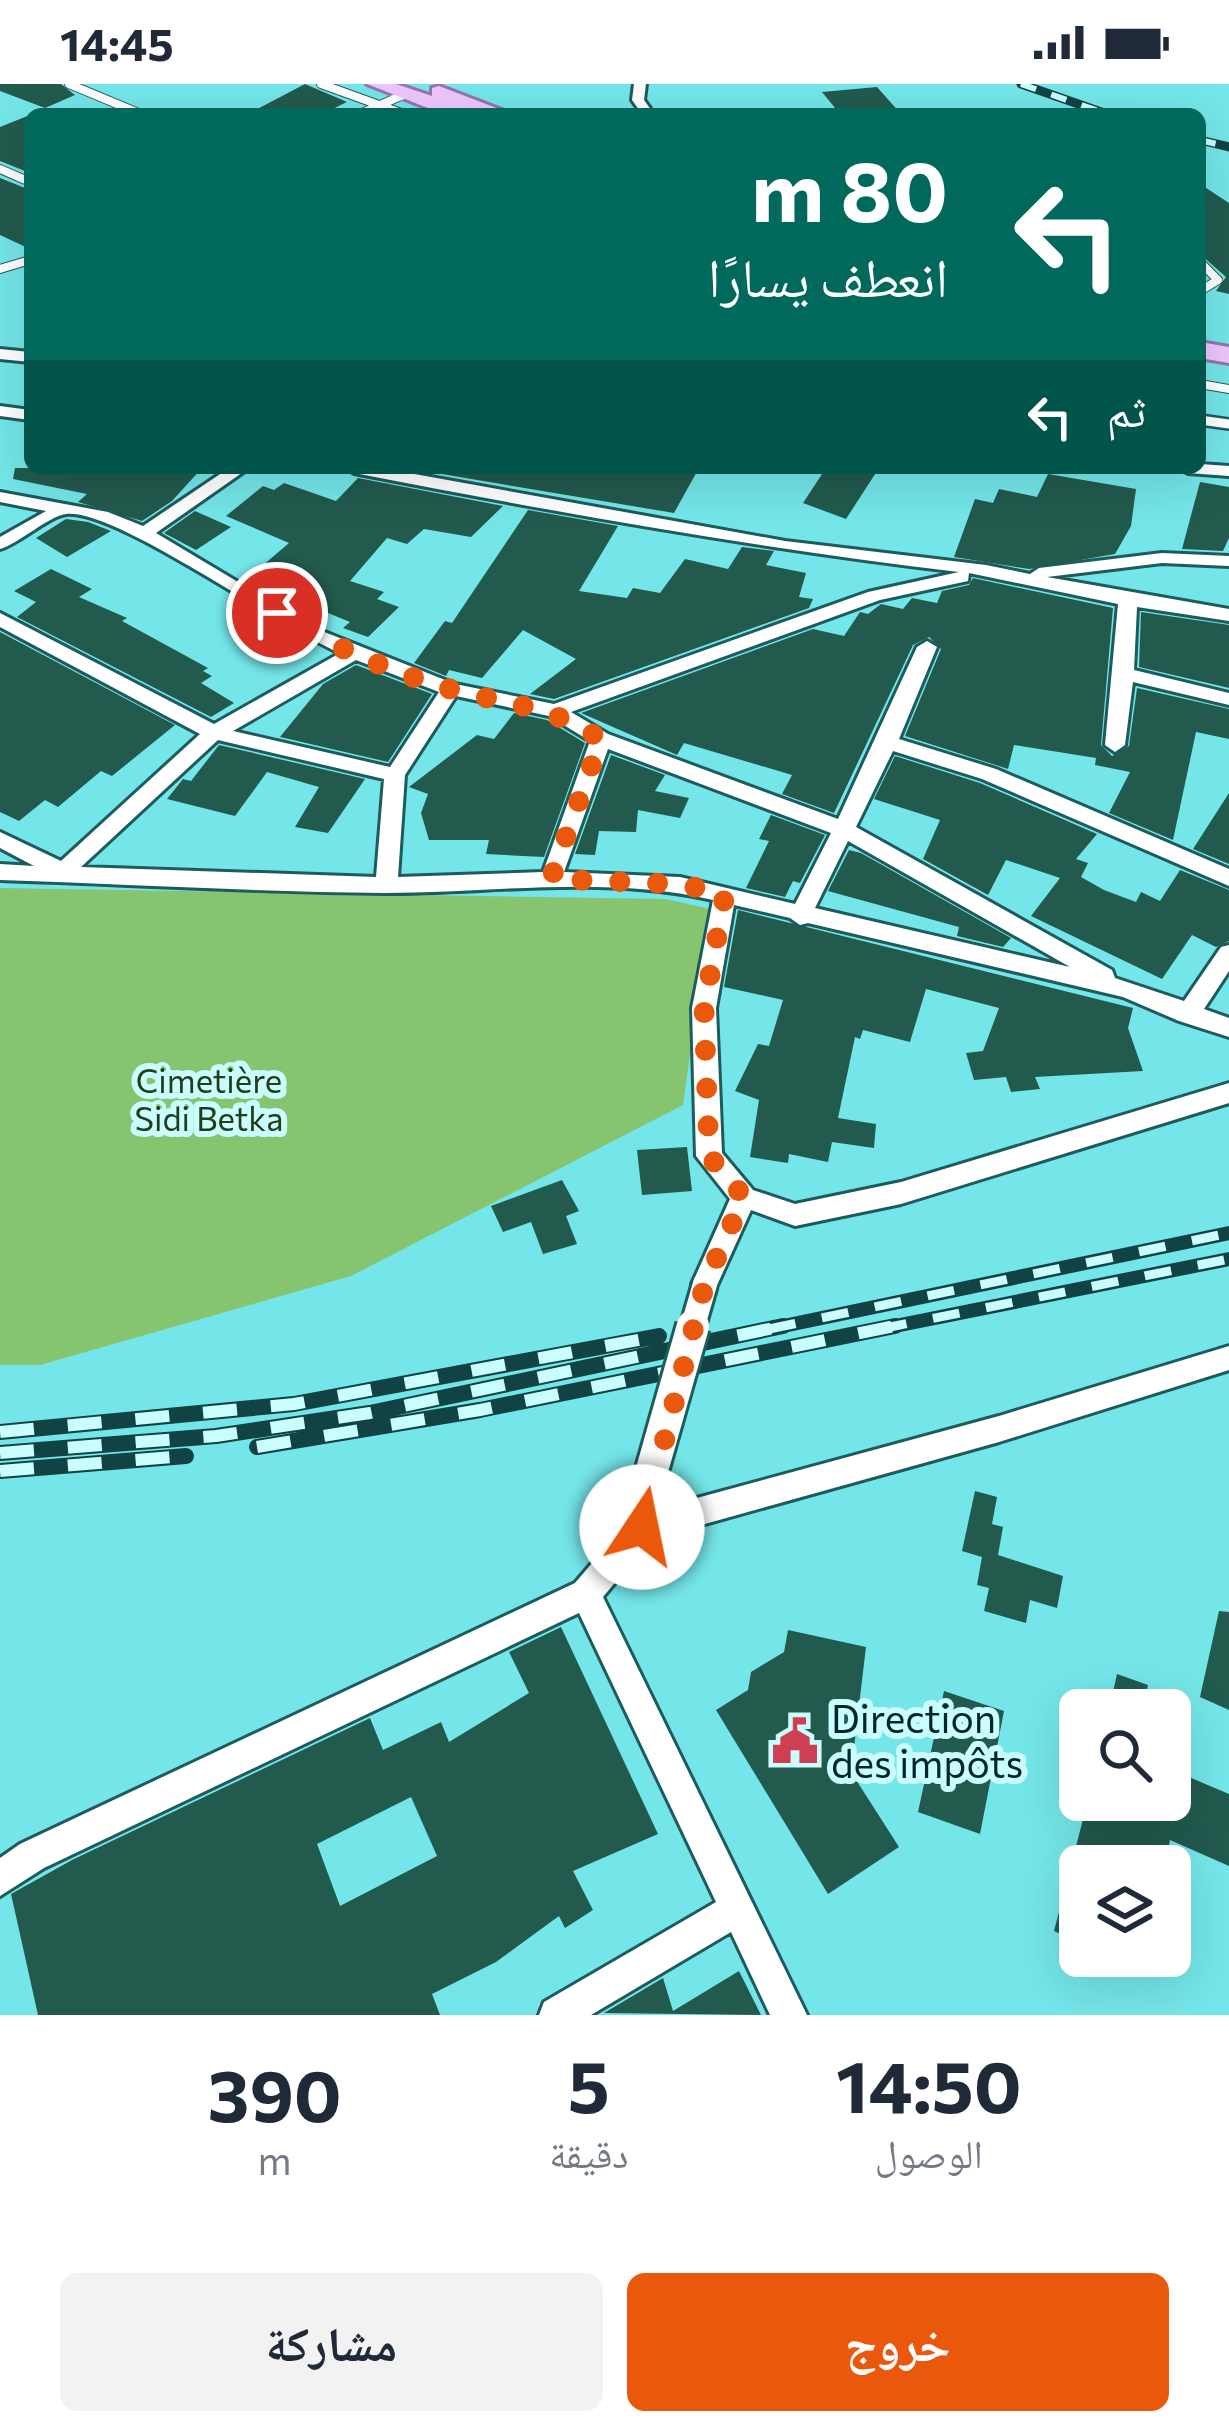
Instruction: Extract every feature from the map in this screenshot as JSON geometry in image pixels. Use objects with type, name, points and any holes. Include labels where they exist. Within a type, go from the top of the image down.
[{"type":"main road","points":[[379,95],[413,95],[474,108]]},
{"type":"main road","points":[[413,95],[447,108]]},
{"type":"street","points":[[643,84],[638,100],[645,108]]},
{"type":"street","points":[[144,533],[231,474]]},
{"type":"street","points":[[387,474],[785,546],[1018,576],[1128,600],[1229,615]]},
{"type":"street","points":[[0,496],[63,508],[144,533],[310,633],[451,689],[555,711],[601,739],[843,829],[1126,989],[1229,1028]]},
{"type":"street","points":[[0,544],[63,508]]},
{"type":"street","points":[[555,711],[875,596],[943,578],[1018,576],[1162,557],[1229,561]]},
{"type":"street","points":[[1115,745],[1128,600]]},
{"type":"street","points":[[0,619],[214,733],[395,775]]},
{"type":"street","points":[[800,916],[887,742],[927,646]]},
{"type":"street","points":[[62,871],[214,733],[355,652]]},
{"type":"street","points":[[1124,674],[1229,700]]},
{"type":"street","points":[[386,884],[395,775],[451,689]]},
{"type":"street","points":[[551,879],[601,739]]},
{"type":"street","points":[[887,742],[989,774],[1229,878]]},
{"type":"street","points":[[0,839],[62,871]]},
{"type":"street","points":[[0,872],[386,884],[551,879],[680,884],[800,916],[1126,989]]},
{"type":"street","points":[[725,894],[704,1008],[709,1156],[744,1197],[795,1215],[901,1193],[1229,1093]]},
{"type":"street","points":[[1187,1015],[1229,953]]},
{"type":"street","points":[[0,1880],[32,1856],[586,1594],[642,1527],[652,1470],[705,1284],[744,1197]]},
{"type":"street","points":[[642,1527],[999,1429],[1229,1358]]},
{"type":"street","points":[[586,1594],[789,2015]]},
{"type":"street","points":[[557,2015],[735,1910]]},
{"type":"lane","points":[[69,84],[127,108]]},
{"type":"lane","points":[[321,84],[379,95]]},
{"type":"lane","points":[[1206,266],[1217,274],[1206,288]]},
{"type":"green space","name":"Cimetière Sidi Betka","points":[[0,888],[666,899],[710,909],[683,1105],[351,1276],[40,1365],[0,1365]]},
{"type":"building","points":[[0,84],[61,84],[75,95],[45,108],[0,91]]},
{"type":"building","points":[[305,84],[347,102],[334,108],[259,108]]},
{"type":"building","points":[[877,87],[896,108],[835,108],[822,92]]},
{"type":"building","points":[[24,117],[24,171],[0,161],[0,127]]},
{"type":"building","points":[[0,178],[24,188],[24,246],[0,235]]},
{"type":"building","points":[[1206,188],[1229,203],[1229,294],[1216,291],[1226,277],[1206,259]]},
{"type":"building","points":[[15,468],[24,468],[24,474],[197,474],[172,501],[142,521],[78,502],[87,494],[13,479]]},
{"type":"building","points":[[442,474],[696,474],[674,513]]},
{"type":"building","points":[[822,474],[875,474],[846,519],[803,503]]},
{"type":"building","points":[[1048,474],[1136,489],[1131,526],[1115,554],[1029,569],[954,557],[975,499],[993,503],[999,489],[1037,497]]},
{"type":"building","points":[[358,478],[503,506],[471,537],[424,529],[407,544],[387,538],[350,581],[384,592],[377,599],[399,607],[368,637],[343,628],[350,622],[311,606],[314,603],[285,594],[302,578],[261,567],[289,543],[226,516],[263,486],[274,490],[284,483],[336,501]]},
{"type":"building","points":[[1200,482],[1229,487],[1229,538],[1223,551],[1182,549]]},
{"type":"building","points":[[528,510],[618,526],[579,591],[627,598],[633,588],[660,593],[685,559],[728,569],[742,547],[774,551],[766,565],[806,573],[799,597],[813,599],[809,608],[554,699],[530,694],[576,659],[523,630],[482,678],[449,670],[446,676],[414,663],[445,621],[452,623]]},
{"type":"building","points":[[195,511],[231,527],[196,550],[164,533]]},
{"type":"building","points":[[66,519],[111,531],[67,557],[36,538]]},
{"type":"building","points":[[51,569],[92,589],[79,597],[127,618],[122,621],[208,668],[203,671],[212,676],[201,683],[234,703],[211,717],[17,617],[36,602],[14,591]]},
{"type":"building","points":[[973,578],[1113,608],[1101,745],[1112,756],[1129,746],[1137,688],[1229,709],[1229,739],[1196,732],[1173,840],[1109,813],[1130,772],[1095,765],[1096,758],[1014,745],[1008,769],[905,736],[941,649],[929,637],[913,645],[834,813],[782,794],[792,775],[684,743],[677,755],[581,713],[813,629],[844,636],[860,612],[868,614],[881,604],[903,609],[912,598],[937,603],[942,591],[969,585]]},
{"type":"building","points":[[1141,612],[1229,625],[1229,688],[1139,667]]},
{"type":"building","points":[[0,632],[175,725],[112,776],[101,771],[58,807],[45,800],[19,821],[0,812]]},
{"type":"building","points":[[356,665],[432,694],[388,762],[280,737],[323,684]]},
{"type":"building","points":[[514,713],[547,720],[585,743],[544,857],[486,854],[489,840],[429,840],[421,813],[428,794],[409,787],[477,735],[494,739]]},
{"type":"building","points":[[219,745],[365,779],[328,833],[295,827],[319,787],[267,772],[235,816],[167,799],[183,779],[191,781]]},
{"type":"building","points":[[611,755],[665,775],[655,791],[689,798],[680,818],[638,810],[636,832],[599,831],[595,855],[575,854]]},
{"type":"building","points":[[895,756],[980,783],[1097,834],[1076,859],[1088,863],[1081,877],[1104,890],[1136,902],[1141,892],[1160,901],[1180,870],[1229,890],[1229,941],[1216,947],[1192,935],[1162,979],[1031,916],[1060,878],[1006,860],[988,895],[923,859],[940,820],[874,799]]},
{"type":"building","points":[[1229,793],[1229,864],[1193,849]]},
{"type":"building","points":[[771,815],[825,835],[800,883],[793,881],[785,897],[746,888],[769,841],[759,839]]},
{"type":"building","points":[[849,850],[1011,938],[1003,947],[957,936],[959,927],[828,891]]},
{"type":"building","points":[[738,910],[1133,1008],[1128,1028],[1143,1071],[1035,1077],[1040,1089],[1011,1092],[1006,1077],[974,1080],[966,1053],[983,1051],[999,1008],[926,989],[910,1042],[863,1030],[860,1039],[855,1037],[838,1118],[876,1124],[874,1148],[832,1142],[828,1162],[789,1154],[788,1163],[750,1157],[759,1100],[735,1091],[758,1044],[769,1046],[783,1000],[724,987]]},
{"type":"building","points":[[687,1147],[692,1191],[642,1195],[637,1150]]},
{"type":"building","points":[[562,1180],[579,1211],[566,1216],[577,1244],[543,1254],[531,1222],[503,1232],[491,1206]]},
{"type":"building","points":[[975,1491],[997,1497],[992,1524],[1003,1527],[998,1555],[1063,1576],[1057,1608],[1030,1600],[1026,1623],[984,1611],[989,1588],[977,1585],[982,1557],[962,1551]]},
{"type":"building","points":[[1219,1611],[1229,1612],[1229,1710],[1200,1697]]},
{"type":"building","points":[[561,1627],[658,1834],[573,1871],[593,1910],[565,1928],[559,1916],[496,1962],[432,1994],[440,2015],[38,2015],[11,1894],[72,1860],[370,1718],[383,1750],[441,1722],[449,1742],[529,1693],[509,1652]],"holes":[[[411,1797],[437,1856],[340,1906],[317,1844]]]},
{"type":"building","name":"Direction des impôts","points":[[788,1630],[866,1647],[851,1772],[899,1847],[828,1894],[716,1710],[748,1690],[751,1672],[784,1652]]},
{"type":"building","points":[[1117,1674],[1148,1685],[1147,1689],[1114,1689]]},
{"type":"building","points":[[944,1691],[1004,1711],[980,1834],[918,1812]]},
{"type":"building","points":[[1191,1778],[1229,1794],[1229,1866],[1191,1849],[1191,1845],[1170,1840],[1169,1845],[1076,1845],[1083,1821],[1191,1821]]},
{"type":"building","points":[[739,1971],[761,2015],[604,2013],[663,1978],[673,2011]]},
{"type":"railway","points":[[1021,84],[1090,108]]},
{"type":"railway","points":[[1206,141],[1229,147]]},
{"type":"railway","points":[[769,1329],[1229,1233]]},
{"type":"railway","points":[[880,1329],[1229,1259]]},
{"type":"railway","points":[[0,1453],[216,1436],[370,1413],[783,1326]]},
{"type":"railway","points":[[257,1447],[480,1410],[895,1326]]},
{"type":"railway","points":[[0,1432],[294,1404],[659,1336]]},
{"type":"railway","points":[[0,1471],[186,1456]]},
{"type":"place","name":"Direction des impôts","points":[[795,1741]]},
{"type":"route","points":[[277,613],[310,633],[396,670],[451,689],[555,711],[601,739],[551,879],[680,884],[725,894],[704,1008],[709,1156],[744,1197],[705,1284],[652,1470],[642,1527]]}]
